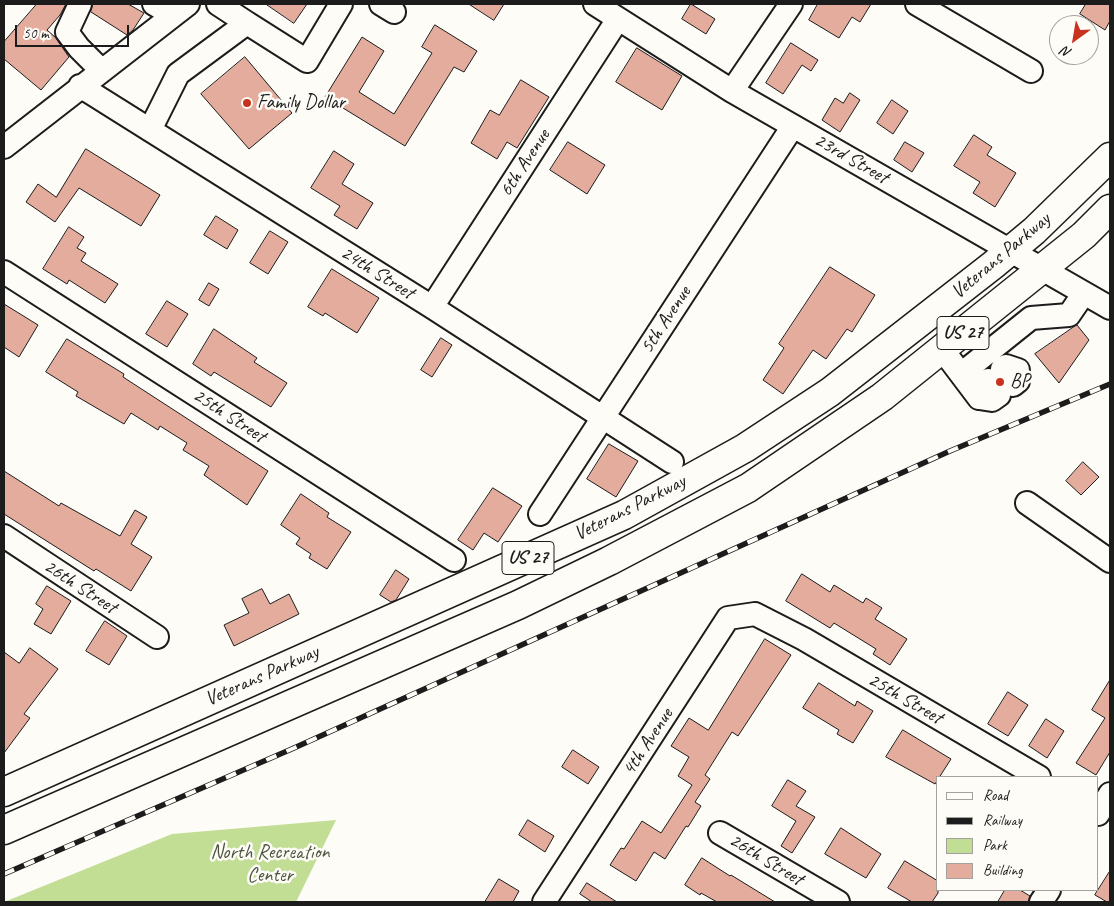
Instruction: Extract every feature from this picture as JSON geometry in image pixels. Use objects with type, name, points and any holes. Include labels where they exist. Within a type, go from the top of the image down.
[{"type":"main road","name":"Veterans Parkway","points":[[4,792],[615,518],[671,490],[745,448],[830,392],[1010,252],[1110,157]]},
{"type":"main road","name":"Veterans Parkway","points":[[4,830],[509,608],[610,561],[748,488],[882,396],[1084,235],[1110,209]]},
{"type":"street","points":[[80,4],[67,32],[79,48],[101,70]]},
{"type":"street","points":[[218,4],[307,61],[340,4]]},
{"type":"street","name":"23rd Street","points":[[595,4],[732,90],[1110,308]]},
{"type":"street","points":[[732,90],[791,4]]},
{"type":"street","points":[[917,4],[1031,70]]},
{"type":"street","points":[[4,147],[101,70],[172,7]]},
{"type":"street","name":"6th Avenue","points":[[432,308],[618,20]]},
{"type":"street","points":[[150,130],[178,74],[247,23]]},
{"type":"street","name":"24th Street","points":[[80,86],[672,462]]},
{"type":"street","name":"5th Avenue","points":[[540,514],[793,126]]},
{"type":"street","name":"25th Street","points":[[4,272],[454,560]]},
{"type":"street","points":[[961,374],[1031,318],[1069,314],[1084,292]]},
{"type":"street","points":[[1008,294],[1031,318]]},
{"type":"street","points":[[942,349],[961,374],[1000,383],[999,344]]},
{"type":"street","points":[[1027,504],[1110,561]]},
{"type":"street","name":"26th Street","points":[[4,536],[157,637]]},
{"type":"street","name":"4th Avenue","points":[[544,902],[728,618],[755,614],[771,622]]},
{"type":"street","name":"25th Street","points":[[771,622],[1037,776]]},
{"type":"street","name":"26th Street","points":[[720,833],[838,902]]},
{"type":"street","points":[[1041,902],[1048,891]]},
{"type":"green space","name":"North Recreation Center","points":[[336,820],[296,902],[4,902],[172,834]]},
{"type":"building","points":[[37,4],[66,4],[60,15],[47,30],[55,37],[69,57],[41,90],[4,59],[4,42]]},
{"type":"building","points":[[93,4],[128,4],[144,13],[133,30],[127,35],[91,12]]},
{"type":"building","points":[[266,4],[307,4],[294,23]]},
{"type":"building","points":[[469,4],[504,4],[494,20]]},
{"type":"building","points":[[691,4],[715,19],[706,34],[682,19]]},
{"type":"building","points":[[818,4],[871,4],[860,22],[852,17],[839,38],[809,20]]},
{"type":"building","points":[[1086,4],[1110,4],[1110,21],[1105,30],[1099,26],[1099,15],[1080,14]]},
{"type":"building","points":[[435,25],[477,51],[464,72],[454,67],[405,146],[325,97],[362,37],[384,51],[359,92],[394,114],[432,53],[422,47]]},
{"type":"building","points":[[791,43],[818,60],[811,71],[802,65],[783,94],[766,83]]},
{"type":"building","points":[[637,48],[682,76],[662,110],[616,82]]},
{"type":"building","name":"Family Dollar","points":[[245,57],[292,113],[249,149],[201,94]]},
{"type":"building","points":[[521,80],[549,97],[517,148],[507,142],[497,159],[471,143],[490,110],[499,115]]},
{"type":"building","points":[[850,93],[860,100],[840,132],[822,120],[835,98],[843,103]]},
{"type":"building","points":[[892,100],[908,111],[893,134],[877,123]]},
{"type":"building","points":[[974,135],[992,147],[987,155],[1016,173],[995,207],[973,193],[980,182],[954,166]]},
{"type":"building","points":[[568,142],[605,165],[587,194],[550,170]]},
{"type":"building","points":[[905,142],[924,153],[912,172],[894,160]]},
{"type":"building","points":[[86,149],[160,195],[141,226],[79,188],[55,222],[26,202],[38,184],[56,197]]},
{"type":"building","points":[[334,151],[354,164],[342,184],[373,203],[357,229],[334,215],[340,206],[311,188]]},
{"type":"building","points":[[216,216],[238,230],[227,249],[204,235]]},
{"type":"building","points":[[69,227],[84,237],[77,248],[86,253],[81,261],[118,284],[105,303],[69,280],[67,284],[43,269]]},
{"type":"building","points":[[270,231],[288,242],[268,274],[250,263]]},
{"type":"building","points":[[830,267],[875,295],[852,332],[847,329],[826,359],[813,350],[783,394],[763,380],[784,348],[779,344]]},
{"type":"building","points":[[332,269],[379,298],[357,333],[325,313],[323,316],[308,307]]},
{"type":"building","points":[[209,283],[219,289],[209,306],[199,300]]},
{"type":"building","points":[[167,301],[188,314],[167,347],[146,334]]},
{"type":"building","points":[[4,304],[38,325],[19,357],[4,347]]},
{"type":"building","points":[[1077,325],[1089,340],[1059,383],[1035,354]]},
{"type":"building","points":[[214,329],[257,358],[254,362],[287,383],[271,407],[214,372],[211,376],[193,364]]},
{"type":"building","points":[[441,338],[452,345],[432,377],[421,370]]},
{"type":"building","points":[[67,339],[124,374],[123,377],[268,471],[247,505],[204,475],[209,466],[183,450],[187,443],[160,426],[158,430],[131,413],[124,424],[76,396],[78,392],[46,372]]},
{"type":"building","points":[[609,444],[638,461],[616,497],[587,479]]},
{"type":"building","points":[[1083,462],[1099,477],[1081,495],[1066,481]]},
{"type":"building","points":[[4,471],[59,506],[61,503],[120,536],[135,510],[147,517],[131,544],[152,557],[131,591],[96,569],[94,571],[4,514]]},
{"type":"building","points":[[493,488],[522,506],[498,542],[484,533],[473,550],[458,540]]},
{"type":"building","points":[[301,494],[329,513],[327,517],[351,532],[327,569],[309,558],[311,554],[296,544],[300,538],[281,525]]},
{"type":"building","points":[[396,570],[409,579],[396,600],[391,602],[380,595]]},
{"type":"building","points":[[802,574],[830,592],[834,585],[863,603],[866,598],[882,608],[875,619],[907,639],[890,665],[873,654],[876,649],[834,623],[830,628],[786,601]]},
{"type":"building","points":[[47,586],[71,601],[51,634],[34,624],[43,609],[36,604]]},
{"type":"building","points":[[262,589],[270,604],[289,594],[299,614],[234,646],[224,625],[249,613],[242,599]]},
{"type":"building","points":[[105,621],[127,636],[109,665],[86,651]]},
{"type":"building","points":[[765,639],[791,655],[738,736],[732,732],[705,775],[710,779],[695,802],[701,806],[688,827],[686,826],[665,859],[654,852],[636,881],[610,865],[621,848],[624,849],[642,821],[661,833],[692,785],[678,776],[689,757],[671,746],[689,718],[708,730]]},
{"type":"building","points":[[30,648],[58,669],[24,714],[30,718],[4,753],[4,652],[19,663]]},
{"type":"building","points":[[1110,680],[1110,752],[1096,775],[1076,763],[1105,718],[1092,710]]},
{"type":"building","points":[[819,683],[855,706],[857,701],[873,711],[853,743],[837,734],[839,730],[803,708]]},
{"type":"building","points":[[1008,692],[1028,705],[1008,736],[988,724]]},
{"type":"building","points":[[1046,719],[1064,731],[1047,758],[1029,746]]},
{"type":"building","points":[[903,730],[951,759],[940,776],[936,776],[935,784],[886,757]]},
{"type":"building","points":[[573,750],[599,767],[588,784],[562,767]]},
{"type":"building","points":[[788,780],[806,791],[796,806],[815,817],[792,853],[781,846],[796,821],[772,806]]},
{"type":"building","points":[[528,820],[554,836],[545,852],[519,835]]},
{"type":"building","points":[[841,828],[881,854],[866,878],[825,854]]},
{"type":"building","points":[[702,858],[775,902],[717,902],[701,893],[700,895],[685,885]]},
{"type":"building","points":[[905,861],[936,880],[936,891],[938,893],[932,902],[912,902],[888,888]]},
{"type":"building","points":[[1110,871],[1110,902],[1095,895]]},
{"type":"building","points":[[499,879],[519,891],[513,902],[485,902]]},
{"type":"building","points":[[587,883],[617,902],[592,902],[580,894]]},
{"type":"building","points":[[1004,891],[1022,891],[1030,896],[1028,902],[998,902]]},
{"type":"railway","points":[[4,874],[294,748],[950,451],[1110,384]]},
{"type":"place","name":"Family Dollar","points":[[247,103]]},
{"type":"place","name":"BP","points":[[1000,382]]}]
